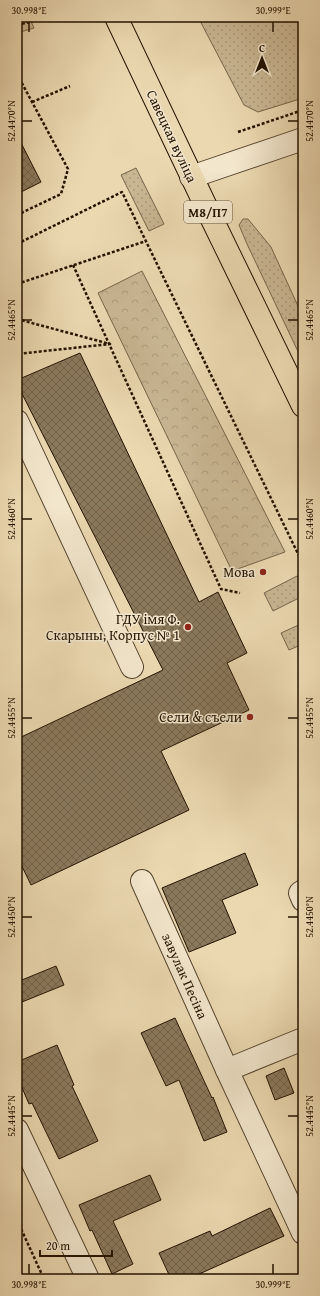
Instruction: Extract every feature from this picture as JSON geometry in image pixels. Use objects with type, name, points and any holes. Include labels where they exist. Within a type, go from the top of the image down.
[{"type":"main road","name":"Савецкая вуліца","points":[[116,17],[191,177],[303,406]]},
{"type":"street","points":[[191,177],[303,139]]},
{"type":"street","points":[[17,421],[132,667]]},
{"type":"street","name":"завулак Песіна","points":[[142,881],[227,1070],[303,1233]]},
{"type":"street","points":[[303,891],[300,893],[303,900]]},
{"type":"street","points":[[227,1070],[303,1039]]},
{"type":"street","points":[[17,1130],[88,1279]]},
{"type":"path","points":[[17,25],[38,20]]},
{"type":"path","points":[[17,74],[68,169],[61,194],[17,215]]},
{"type":"path","points":[[32,102],[70,86]]},
{"type":"path","points":[[238,132],[303,110]]},
{"type":"path","points":[[17,244],[122,192],[303,564]]},
{"type":"path","points":[[17,284],[146,241]]},
{"type":"path","points":[[73,265],[222,589],[240,593]]},
{"type":"path","points":[[17,319],[110,344]]},
{"type":"path","points":[[17,354],[110,344]]},
{"type":"path","points":[[17,1220],[44,1279]]},
{"type":"green space","points":[[17,17],[29,17],[34,28],[17,33]]},
{"type":"green space","points":[[198,17],[303,17],[303,98],[258,112],[244,105]]},
{"type":"green space","points":[[136,168],[164,224],[149,231],[121,175]]},
{"type":"green space","points":[[243,219],[248,219],[271,247],[303,317],[303,362],[239,225]]},
{"type":"green space","points":[[142,271],[285,552],[232,571],[98,293]]},
{"type":"green space","points":[[297,576],[303,588],[303,596],[273,611],[264,593]]},
{"type":"green space","points":[[303,623],[303,644],[289,650],[281,633]]},
{"type":"building","points":[[17,135],[41,182],[17,194]]},
{"type":"building","name":"ГДУ імя Ф. Скарыны, Корпус № 1","points":[[80,353],[199,602],[218,592],[247,653],[227,663],[249,710],[161,751],[189,810],[31,885],[17,856],[17,739],[163,670],[17,384],[17,380]]},
{"type":"building","points":[[245,853],[258,885],[222,900],[236,933],[189,952],[162,888]]},
{"type":"building","points":[[56,966],[64,985],[17,1004],[17,982]]},
{"type":"building","points":[[175,1018],[212,1098],[213,1097],[227,1132],[204,1141],[179,1080],[166,1086],[141,1033]]},
{"type":"building","points":[[57,1045],[74,1085],[72,1086],[98,1141],[59,1159],[32,1103],[29,1104],[17,1076],[17,1062]]},
{"type":"building","points":[[284,1068],[294,1093],[275,1100],[266,1076]]},
{"type":"building","points":[[150,1175],[161,1200],[113,1221],[133,1264],[112,1274],[92,1230],[90,1231],[79,1205]]},
{"type":"building","points":[[270,1208],[284,1236],[188,1279],[171,1279],[159,1253],[210,1231],[212,1236]]},
{"type":"place","name":"Мова","points":[[263,572]]},
{"type":"place","name":"ГДУ імя Ф. Скарыны, Корпус № 1","points":[[188,627]]},
{"type":"place","name":"Сели & съели","points":[[250,717]]}]
